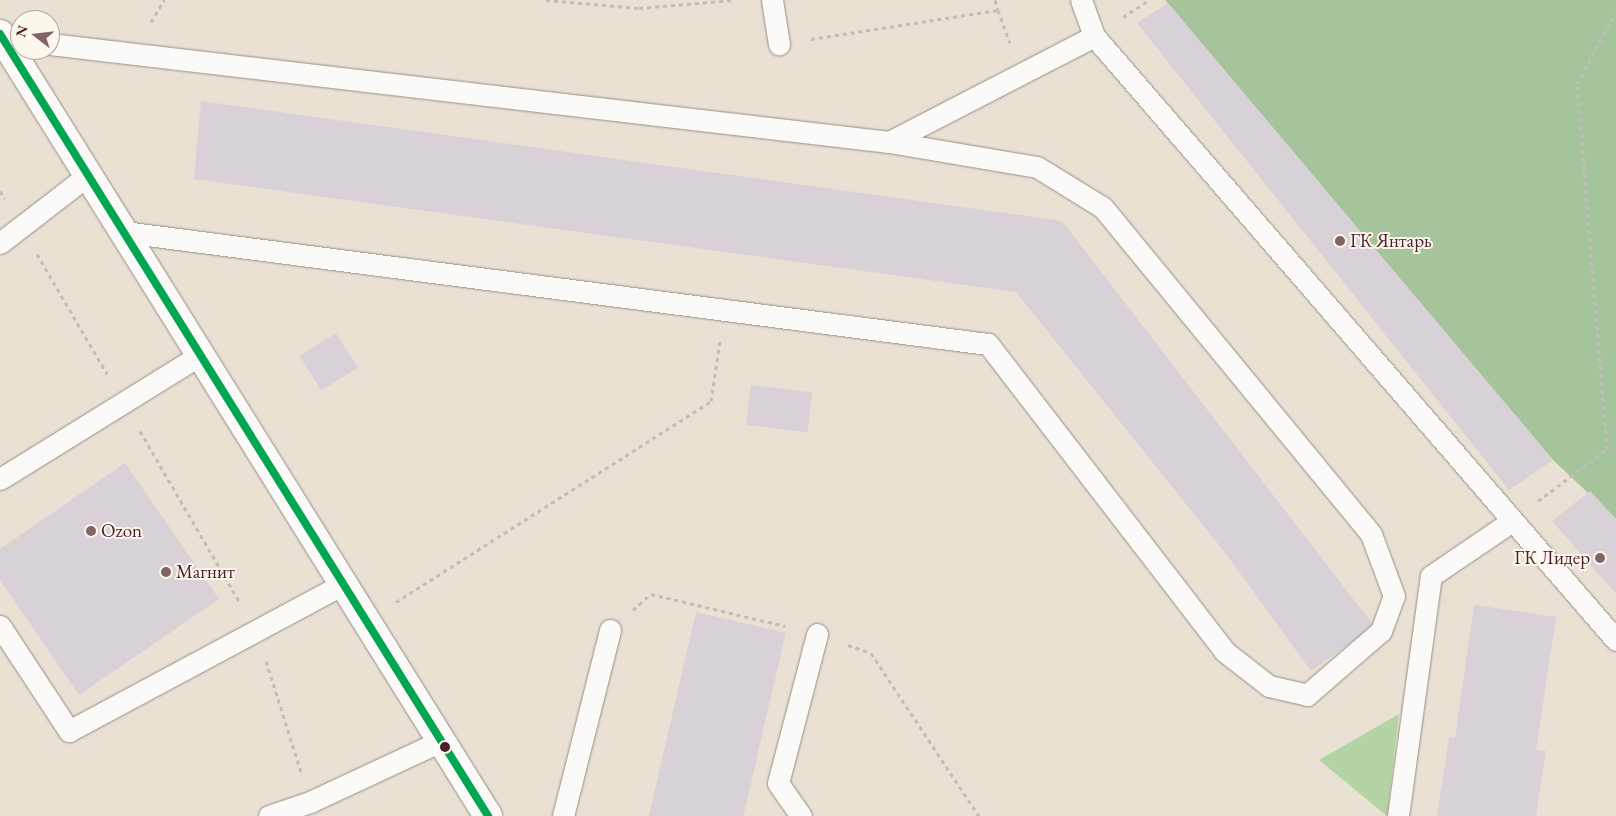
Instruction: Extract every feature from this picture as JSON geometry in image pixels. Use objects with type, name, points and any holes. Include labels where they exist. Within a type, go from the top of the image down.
[{"type":"street","points":[[6,37],[88,176],[488,816]]},
{"type":"lane","points":[[772,0],[779,44]]},
{"type":"lane","points":[[1081,0],[1094,36],[1616,640]]},
{"type":"lane","points":[[889,142],[1094,36]]},
{"type":"lane","points":[[60,45],[889,142],[1037,167],[1102,207],[1371,534],[1394,596],[1381,631],[1307,695],[1269,686],[1224,651],[988,344],[124,232]]},
{"type":"lane","points":[[0,243],[88,176]]},
{"type":"lane","points":[[0,479],[200,355]]},
{"type":"lane","points":[[1398,816],[1431,576],[1512,521]]},
{"type":"lane","points":[[0,626],[69,731],[255,628],[343,584]]},
{"type":"lane","points":[[563,816],[610,630]]},
{"type":"lane","points":[[801,816],[778,784],[817,634]]},
{"type":"lane","points":[[269,816],[310,802],[441,741]]},
{"type":"path","points":[[546,0],[639,8],[734,0]]},
{"type":"path","points":[[995,0],[1020,74]]},
{"type":"path","points":[[779,44],[998,10]]},
{"type":"path","points":[[1512,521],[1607,449],[1577,84],[1616,12]]},
{"type":"path","points":[[0,191],[255,628],[310,802]]},
{"type":"path","points":[[367,622],[711,400],[725,310]]},
{"type":"green space","points":[[1165,0],[1616,0],[1616,519],[1553,460]]},
{"type":"green space","points":[[1399,714],[1387,816],[1319,760]]},
{"type":"building","name":"ГК Янтарь","points":[[1168,3],[1553,460],[1509,490],[1137,23]]},
{"type":"building","points":[[201,101],[1062,221],[1374,626],[1311,671],[1226,554],[1016,292],[194,179]]},
{"type":"building","points":[[336,333],[358,368],[321,391],[300,356]]},
{"type":"building","points":[[751,385],[813,393],[808,432],[746,425]]},
{"type":"building","points":[[125,463],[219,599],[79,695],[0,580],[0,549]]},
{"type":"building","name":"ГК Лидер","points":[[1590,491],[1616,519],[1616,594],[1552,521]]},
{"type":"building","points":[[1474,605],[1556,617],[1536,750],[1546,751],[1536,816],[1437,816],[1449,737],[1455,738]]},
{"type":"building","points":[[696,612],[786,633],[743,816],[649,816]]},
{"type":"transit line","points":[[0,34],[488,816]]},
{"type":"place","name":"ГК Янтарь","points":[[1340,241]]},
{"type":"place","name":"Ozon","points":[[91,531]]},
{"type":"place","name":"ГК Лидер","points":[[1600,558]]},
{"type":"place","name":"Магнит","points":[[166,572]]}]
